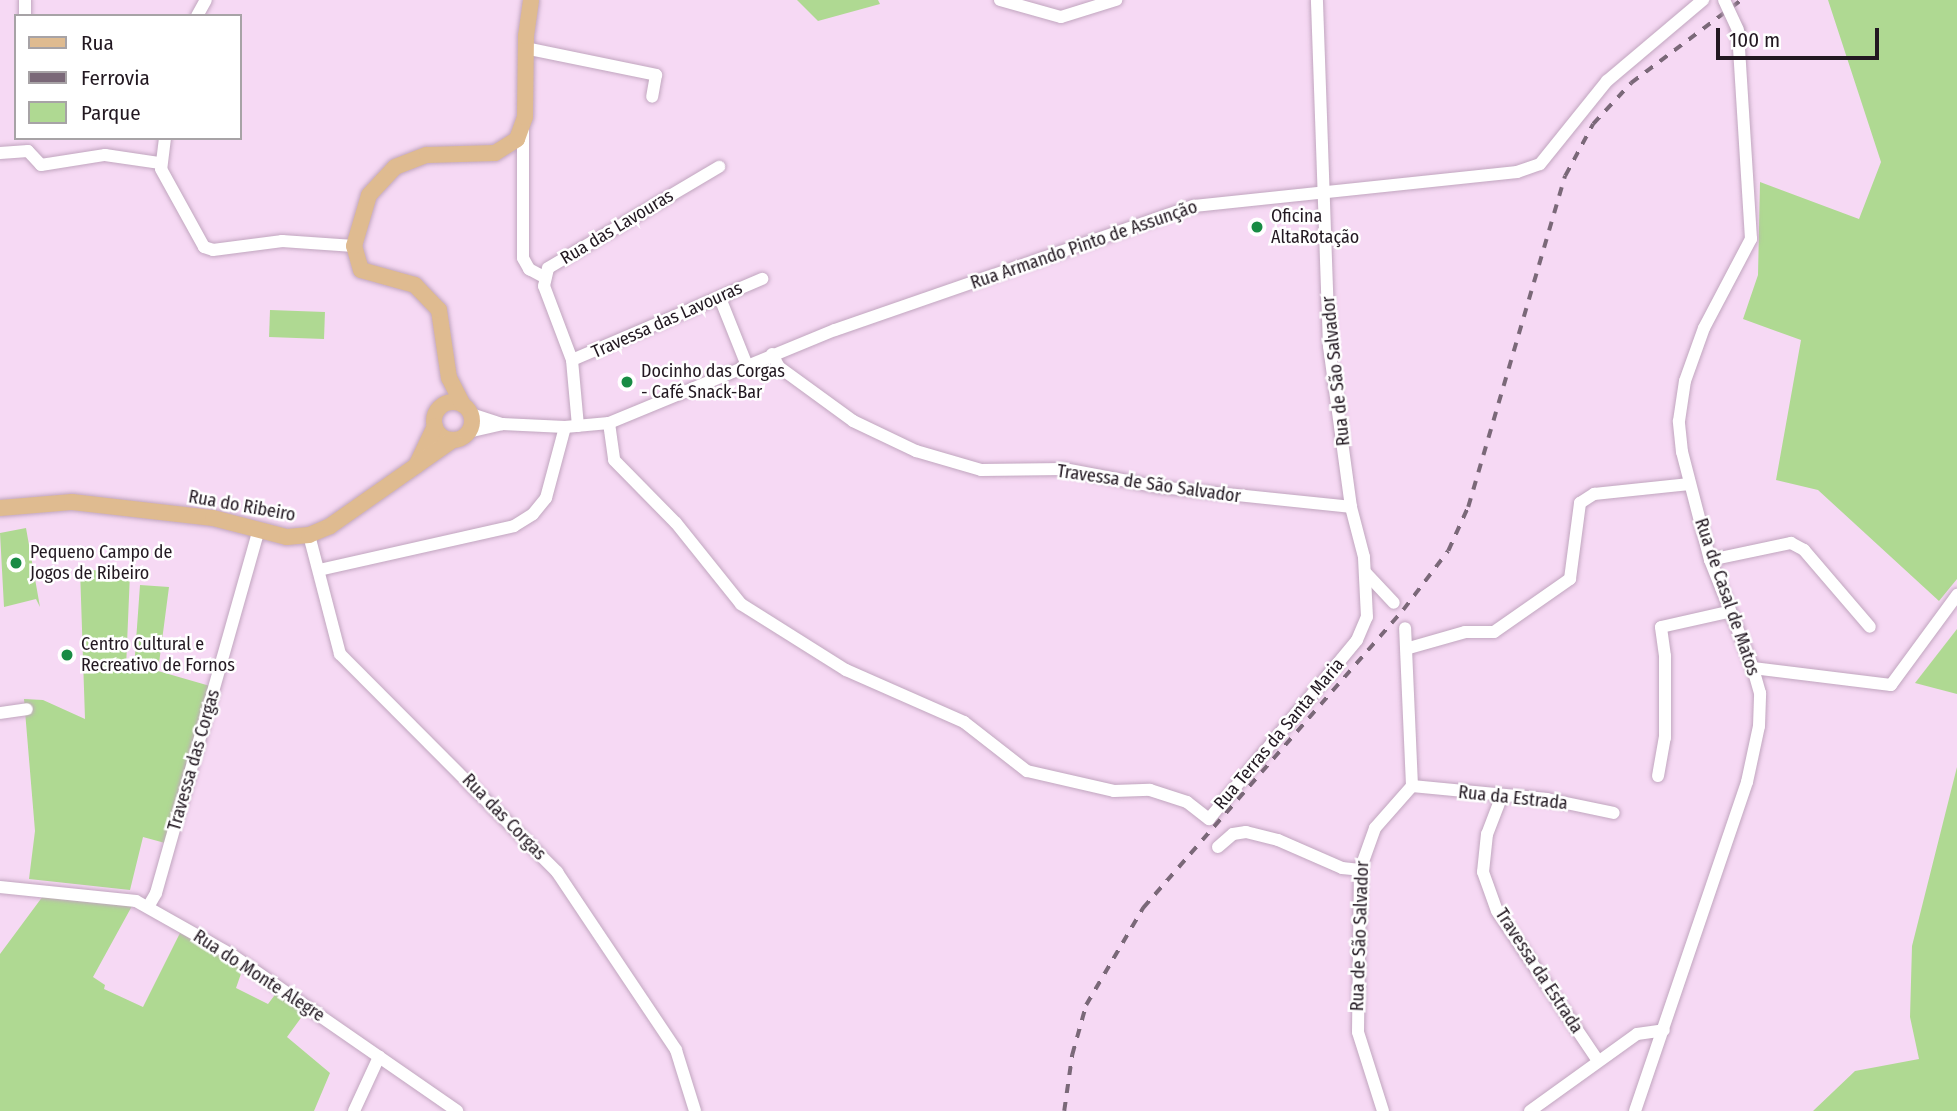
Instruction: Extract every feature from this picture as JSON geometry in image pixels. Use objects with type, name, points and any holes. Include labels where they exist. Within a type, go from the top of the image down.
[{"type":"main road","points":[[449,378],[435,426],[441,436],[453,440],[468,432],[467,410],[449,378],[439,310],[428,295],[415,285],[360,270],[354,246],[369,195],[395,167],[427,155],[495,153],[517,139],[523,128],[525,48],[531,0]]},
{"type":"main road","points":[[439,408],[450,402],[467,410]]},
{"type":"main road","name":"Rua do Ribeiro","points":[[416,466],[435,426]]},
{"type":"main road","name":"Rua do Ribeiro","points":[[0,508],[72,502],[213,518],[287,537],[309,535],[330,526],[453,440]]},
{"type":"street","points":[[1000,0],[1061,17],[1116,0]]},
{"type":"street","name":"Rua de São Salvador","points":[[1317,0],[1329,345],[1351,507],[1365,572]]},
{"type":"street","name":"Rua Armando Pinto de Assunção","points":[[468,432],[502,424],[572,427],[609,423],[746,363],[1170,213],[1218,201],[1517,172],[1540,164],[1607,80],[1703,0]]},
{"type":"street","name":"Rua de Casal de Matos","points":[[1635,1111],[1754,760],[1760,693],[1753,668],[1728,612],[1710,560],[1689,484],[1679,421],[1685,381],[1704,328],[1751,239],[1738,30],[1724,0]]},
{"type":"street","points":[[525,48],[656,75],[652,97]]},
{"type":"street","points":[[523,128],[523,258],[529,269],[544,277]]},
{"type":"street","points":[[165,140],[160,163],[204,247],[213,250],[282,241],[354,246]]},
{"type":"street","points":[[0,153],[28,145],[41,165],[105,155],[160,163]]},
{"type":"street","name":"Rua das Lavouras","points":[[572,427],[572,360],[544,277],[548,268],[719,167]]},
{"type":"street","name":"Travessa das Lavouras","points":[[572,360],[762,279]]},
{"type":"street","points":[[720,298],[746,363]]},
{"type":"street","name":"Travessa de São Salvador","points":[[772,354],[779,366],[853,421],[916,451],[981,470],[1064,469],[1159,487],[1351,507]]},
{"type":"street","name":"Rua Armando Pinto de Assunção","points":[[467,410],[502,424]]},
{"type":"street","name":"Rua Terras da Santa Maria","points":[[609,423],[614,460],[676,523],[741,604],[846,670],[964,722],[1027,771],[1114,791],[1150,790],[1187,802],[1209,819],[1357,640],[1367,618],[1365,572]]},
{"type":"street","points":[[319,570],[514,526],[533,514],[546,498],[572,427]]},
{"type":"street","points":[[1409,648],[1465,632],[1494,632],[1570,579],[1580,503],[1594,494],[1689,484]]},
{"type":"street","name":"Travessa das Corgas","points":[[148,907],[156,893],[259,529]]},
{"type":"street","name":"Rua das Corgas","points":[[309,535],[340,653],[556,873],[676,1050],[695,1111]]},
{"type":"street","points":[[1710,560],[1791,543],[1804,550],[1870,627]]},
{"type":"street","points":[[1365,572],[1394,603]]},
{"type":"street","points":[[1753,668],[1891,685],[1957,595]]},
{"type":"street","points":[[1657,776],[1665,738],[1665,656],[1661,627],[1728,612]]},
{"type":"street","points":[[1405,628],[1409,648],[1412,786]]},
{"type":"street","points":[[0,713],[27,709]]},
{"type":"street","name":"Rua de São Salvador","points":[[1383,1111],[1358,1032],[1360,870],[1376,828],[1412,786]]},
{"type":"street","name":"Rua da Estrada","points":[[1412,786],[1501,798],[1548,799],[1614,813]]},
{"type":"street","name":"Travessa da Estrada","points":[[1501,798],[1487,834],[1483,872],[1497,911],[1598,1061]]},
{"type":"street","name":"Rua Terras da Santa Maria","points":[[1218,847],[1233,834],[1246,832],[1278,840],[1342,868],[1360,870]]},
{"type":"street","name":"Rua do Monte Alegre","points":[[0,887],[131,900],[148,907],[232,955],[457,1111]]},
{"type":"street","points":[[1530,1111],[1637,1034],[1664,1030]]},
{"type":"street","points":[[354,1111],[379,1057]]},
{"type":"green space","points":[[797,0],[878,0],[880,4],[818,21]]},
{"type":"green space","points":[[1828,0],[1957,0],[1957,579],[1939,601],[1818,490],[1776,480],[1801,340],[1743,319],[1758,275],[1760,182],[1859,219],[1881,162]]},
{"type":"green space","points":[[270,310],[325,312],[324,339],[269,337]]},
{"type":"green space","name":"Pequeno Campo de Jogos de Ribeiro","points":[[26,528],[40,607],[36,599],[4,607],[0,533]]},
{"type":"green space","points":[[80,569],[130,573],[126,668],[134,669],[140,585],[169,587],[158,671],[210,686],[165,843],[143,837],[130,890],[29,879],[35,831],[24,699],[43,700],[85,719]]},
{"type":"green space","points":[[1957,629],[1957,694],[1915,683]]},
{"type":"green space","points":[[1957,767],[1957,1111],[1813,1111],[1855,1071],[1919,1059],[1910,1017],[1912,946]]},
{"type":"green space","points":[[43,896],[132,906],[93,977],[105,985],[104,989],[143,1007],[180,933],[243,968],[236,988],[268,1004],[277,992],[306,1011],[287,1037],[330,1073],[314,1111],[0,1111],[0,954]]},
{"type":"railway","points":[[1064,1111],[1072,1055],[1086,1005],[1143,908],[1403,610],[1448,551],[1468,507],[1565,176],[1593,124],[1631,83],[1741,0]]},
{"type":"place","name":"Oficina AltaRotação","points":[[1257,227]]},
{"type":"place","name":"Docinho das Corgas - Café Snack-Bar","points":[[627,382]]},
{"type":"place","name":"Pequeno Campo de Jogos de Ribeiro","points":[[16,563]]},
{"type":"place","name":"Centro Cultural e Recreativo de Fornos","points":[[67,655]]}]
